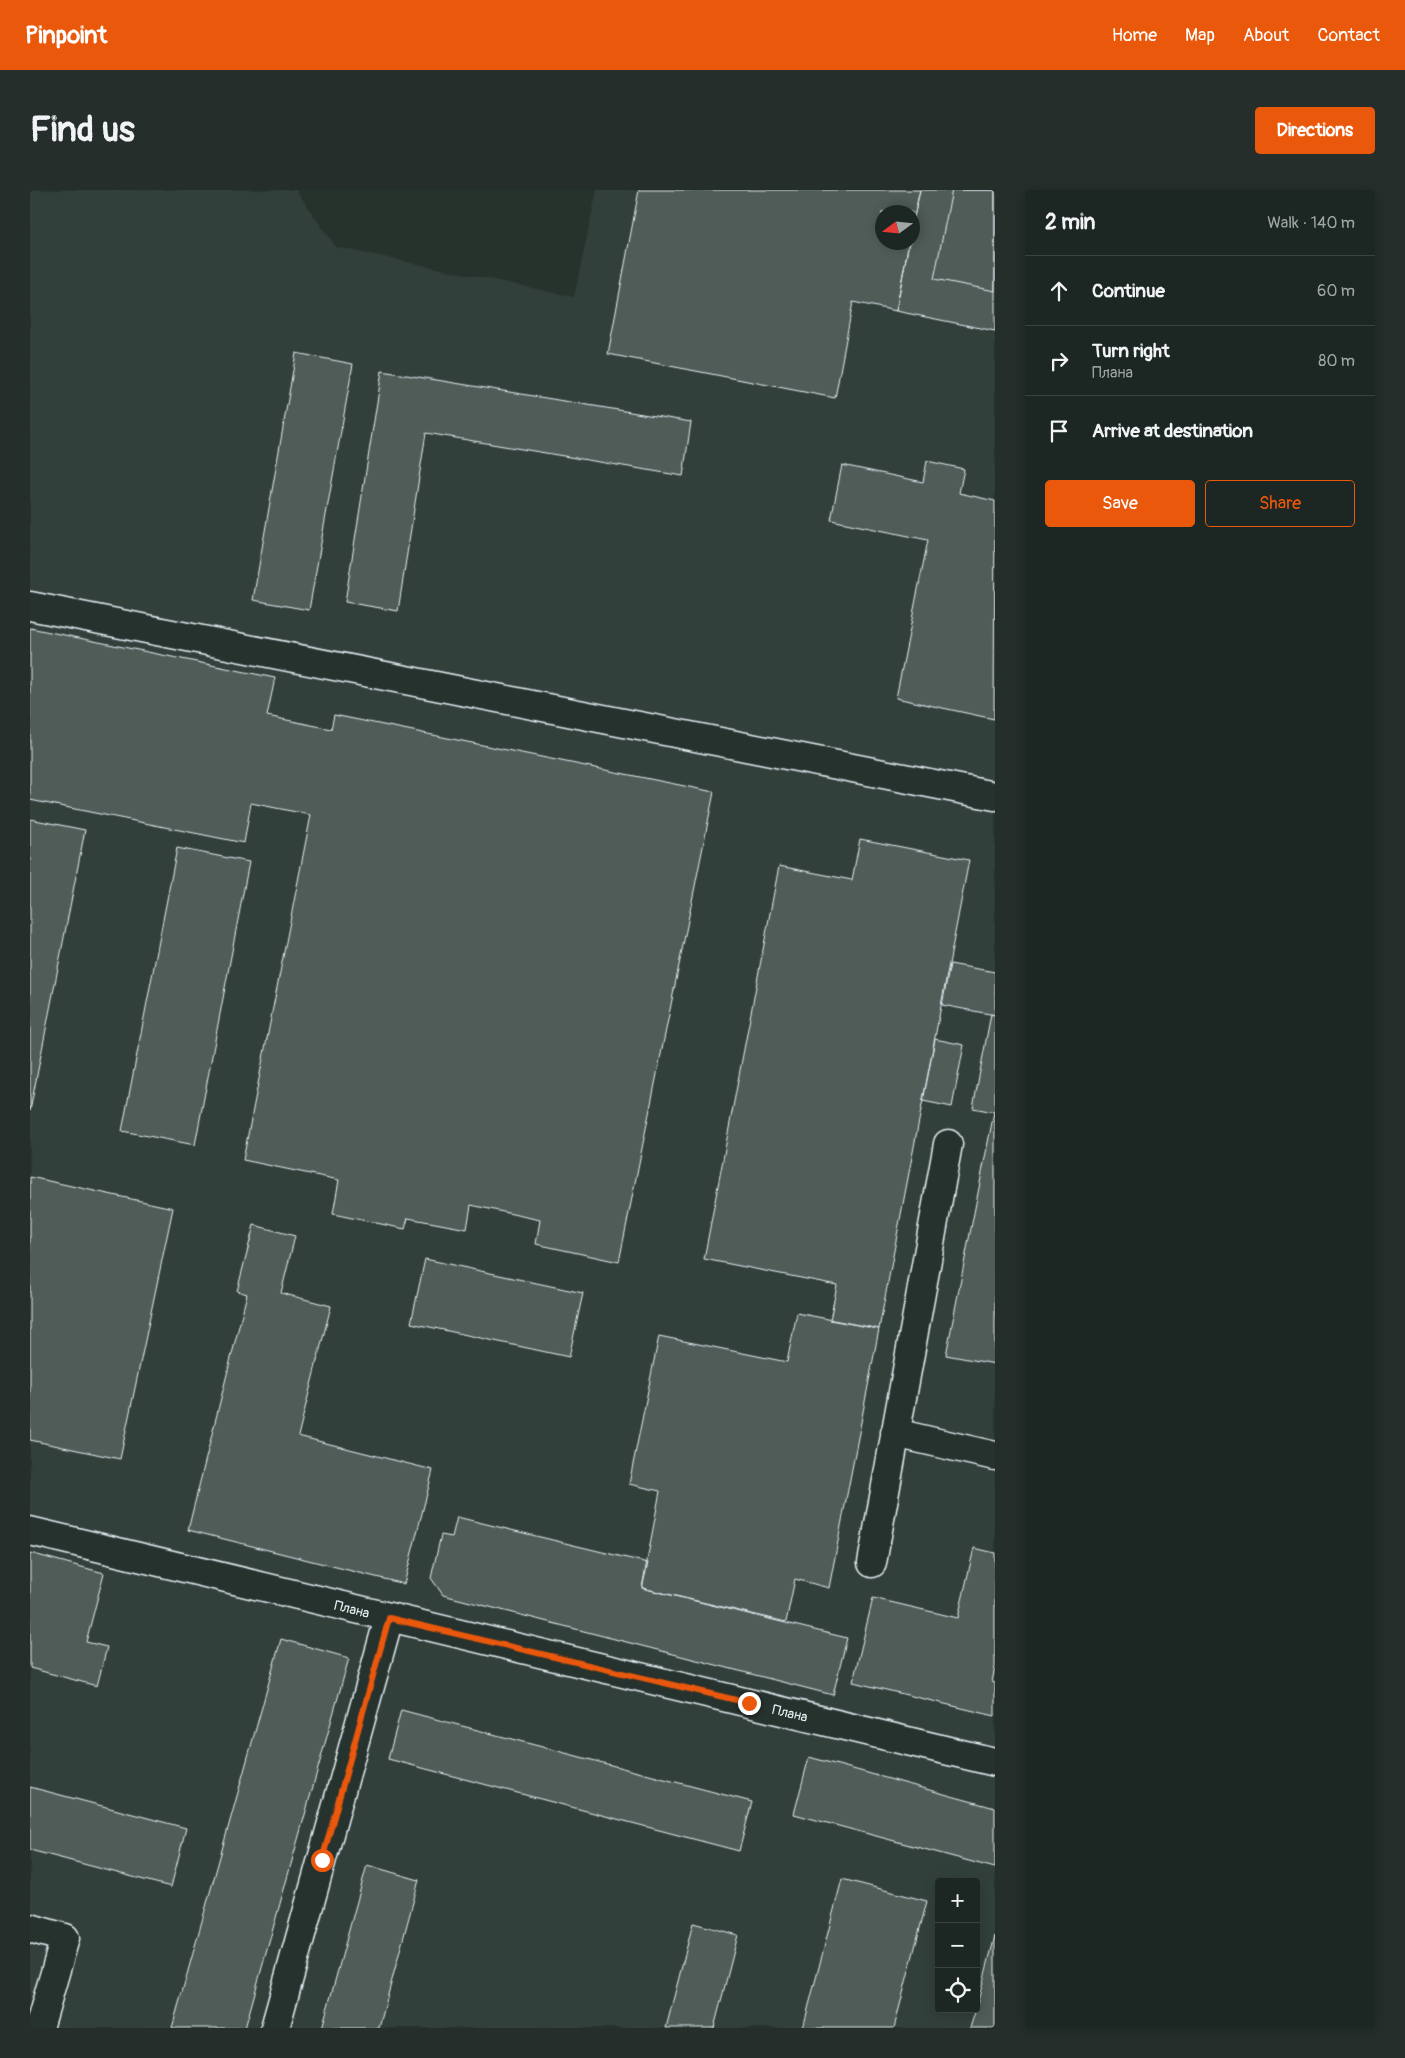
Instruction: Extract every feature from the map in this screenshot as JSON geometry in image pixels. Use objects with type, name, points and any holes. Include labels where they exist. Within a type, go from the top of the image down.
[{"type":"street","points":[[30,606],[995,796]]},
{"type":"street","points":[[872,1563],[948,1144]]},
{"type":"street","points":[[895,1434],[995,1456]]},
{"type":"street","name":"Плана","points":[[30,1531],[995,1762]]},
{"type":"street","points":[[275,2028],[389,1618]]},
{"type":"street","points":[[30,1928],[65,1938],[39,2028]]},
{"type":"shaded area","points":[[30,190],[296,190],[336,247],[574,297],[597,190],[995,190],[995,2028],[30,2028]]},
{"type":"building","points":[[639,190],[920,190],[917,205],[875,205],[875,250],[907,250],[896,311],[853,302],[835,398],[608,354]]},
{"type":"building","points":[[920,190],[995,190],[995,331],[896,311],[907,250],[920,250],[920,205],[917,205]]},
{"type":"building","points":[[952,190],[995,190],[995,291],[934,279]]},
{"type":"building","points":[[296,353],[353,364],[309,610],[253,600]]},
{"type":"building","points":[[382,371],[691,422],[683,476],[426,433],[398,611],[345,602]]},
{"type":"building","points":[[927,461],[964,469],[959,493],[995,501],[994,719],[896,698],[928,540],[831,520],[842,465],[923,482]]},
{"type":"building","points":[[30,628],[275,678],[267,716],[331,729],[334,715],[714,792],[619,1262],[536,1244],[540,1220],[471,1205],[467,1229],[408,1218],[405,1229],[333,1214],[339,1180],[243,1160],[311,815],[251,803],[244,843],[30,800]]},
{"type":"building","points":[[30,819],[85,830],[30,1111]]},
{"type":"building","points":[[860,839],[969,860],[879,1329],[830,1320],[837,1285],[704,1259],[779,866],[852,880]]},
{"type":"building","points":[[177,848],[249,862],[195,1145],[122,1131]]},
{"type":"building","points":[[950,964],[995,972],[995,1015],[942,1005]]},
{"type":"building","points":[[991,1014],[995,1015],[995,1364],[946,1355],[994,1112],[973,1108]]},
{"type":"building","points":[[935,1039],[964,1045],[952,1107],[923,1101]]},
{"type":"building","points":[[30,1177],[173,1208],[120,1459],[30,1440]]},
{"type":"building","points":[[254,1225],[295,1236],[281,1293],[331,1306],[298,1436],[433,1470],[404,1584],[188,1530],[247,1294],[237,1291]]},
{"type":"building","points":[[425,1259],[583,1293],[569,1357],[411,1323]]},
{"type":"building","points":[[797,1313],[879,1329],[829,1588],[795,1579],[786,1622],[642,1588],[660,1491],[629,1484],[659,1336],[787,1362]]},
{"type":"building","points":[[457,1517],[648,1563],[642,1588],[847,1638],[833,1695],[443,1595],[431,1578],[441,1535],[452,1537]]},
{"type":"building","points":[[974,1548],[995,1553],[995,1667],[992,1682],[995,1683],[995,1716],[853,1682],[873,1598],[958,1618]]},
{"type":"building","points":[[30,1553],[104,1573],[86,1642],[107,1647],[97,1686],[30,1668]]},
{"type":"building","points":[[281,1639],[349,1658],[245,2028],[172,2028]]},
{"type":"building","points":[[401,1710],[752,1802],[739,1851],[388,1759]]},
{"type":"building","points":[[809,1757],[995,1808],[995,1868],[794,1814]]},
{"type":"building","points":[[30,1787],[186,1828],[171,1887],[30,1850]]},
{"type":"building","points":[[367,1865],[419,1880],[379,2028],[322,2028]]},
{"type":"building","points":[[842,1879],[927,1901],[894,2028],[803,2028]]},
{"type":"building","points":[[693,1923],[738,1935],[714,2028],[666,2028]]},
{"type":"building","points":[[995,1936],[995,2028],[970,2028],[975,2013],[980,2013],[980,1994]]},
{"type":"route","points":[[322,1860],[389,1618],[749,1703]]}]
